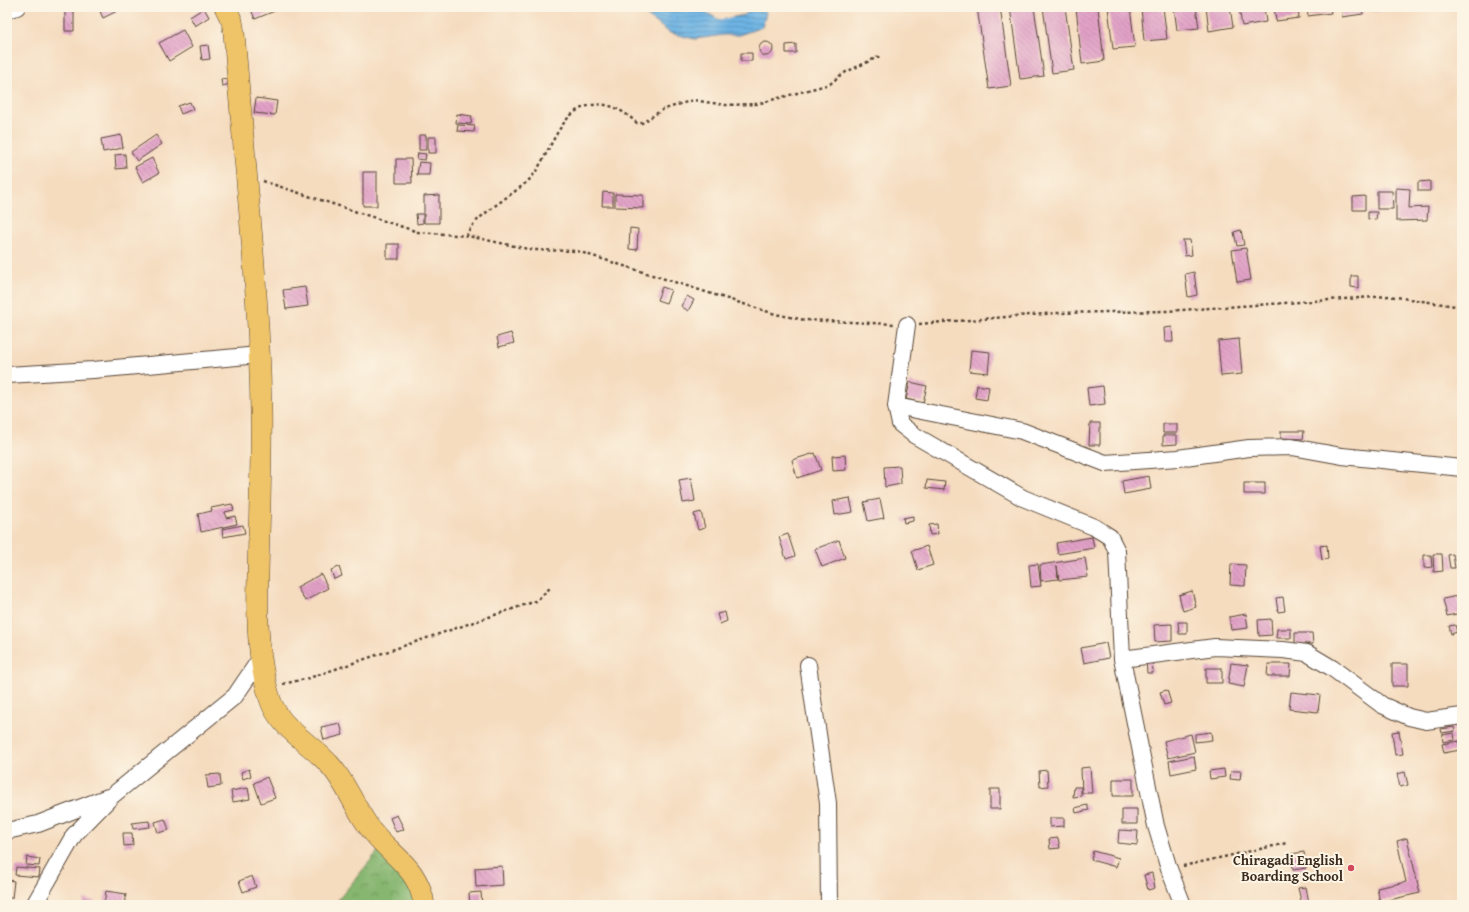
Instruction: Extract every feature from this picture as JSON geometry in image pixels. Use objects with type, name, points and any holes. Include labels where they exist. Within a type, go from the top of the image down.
[{"type":"main road","points":[[225,7],[232,21],[234,32],[248,176],[259,355],[261,411],[257,623],[260,659],[274,711],[282,722],[330,764],[369,827],[416,877],[422,890],[424,905]]},
{"type":"street","points":[[7,10],[17,7]]},
{"type":"street","points":[[907,325],[896,406],[900,424],[914,435],[1023,498],[1094,527],[1110,537],[1117,551],[1122,659],[1156,826],[1169,869],[1183,905]]},
{"type":"street","points":[[7,375],[92,370],[259,355]]},
{"type":"street","points":[[896,406],[1022,431],[1105,463],[1178,458],[1249,448],[1292,447],[1342,456],[1462,468]]},
{"type":"street","points":[[1122,659],[1215,647],[1283,650],[1307,653],[1332,668],[1382,705],[1409,717],[1426,721],[1462,716]]},
{"type":"street","points":[[34,905],[74,835],[113,795],[235,696],[260,659]]},
{"type":"street","points":[[808,665],[828,804],[829,905]]},
{"type":"street","points":[[7,832],[38,824],[113,795]]},
{"type":"path","points":[[468,236],[468,230],[479,218],[515,192],[530,178],[544,161],[564,123],[580,109],[595,104],[606,104],[621,110],[637,123],[642,123],[662,110],[693,100],[725,105],[758,104],[830,84],[842,74],[880,56]]},
{"type":"path","points":[[248,176],[418,232],[468,236],[533,250],[577,252],[775,314],[805,320],[907,325],[1056,313],[1166,311],[1389,296],[1462,307]]},
{"type":"path","points":[[267,688],[317,675],[536,601],[551,587]]},
{"type":"path","points":[[1169,869],[1287,843]]},
{"type":"green space","points":[[384,844],[424,905],[334,905]]},
{"type":"water","points":[[635,7],[698,7],[719,20],[745,15],[752,7],[763,7],[766,13],[762,27],[739,35],[723,35],[695,39],[670,33]]},
{"type":"building","points":[[98,7],[106,7],[107,9],[115,7],[117,11],[103,18]]},
{"type":"building","points":[[250,7],[275,7],[277,10],[255,19]]},
{"type":"building","points":[[977,7],[1000,7],[1011,86],[989,89]]},
{"type":"building","points":[[1010,7],[1034,7],[1044,76],[1020,79]]},
{"type":"building","points":[[1043,7],[1065,7],[1074,70],[1052,73]]},
{"type":"building","points":[[1076,7],[1098,7],[1104,61],[1082,64]]},
{"type":"building","points":[[1108,7],[1130,7],[1135,47],[1113,49]]},
{"type":"building","points":[[1141,7],[1163,7],[1167,39],[1144,41]]},
{"type":"building","points":[[1174,7],[1196,7],[1199,28],[1177,30]]},
{"type":"building","points":[[1206,7],[1230,7],[1233,27],[1209,31]]},
{"type":"building","points":[[1239,7],[1264,7],[1266,22],[1242,26]]},
{"type":"building","points":[[1274,7],[1298,7],[1299,18],[1276,21]]},
{"type":"building","points":[[1307,7],[1330,7],[1331,13],[1308,16]]},
{"type":"building","points":[[1341,7],[1362,7],[1363,14],[1342,17]]},
{"type":"building","points":[[1373,7],[1395,7],[1395,9],[1374,12]]},
{"type":"building","points":[[204,8],[209,17],[195,26],[190,17]]},
{"type":"building","points":[[65,9],[74,9],[74,31],[65,31]]},
{"type":"building","points":[[183,30],[192,47],[169,61],[159,43]]},
{"type":"building","points":[[763,42],[769,42],[773,46],[773,52],[769,56],[763,56],[759,52],[759,46]]},
{"type":"building","points":[[796,44],[796,53],[786,53],[786,45]]},
{"type":"building","points":[[208,45],[210,59],[202,60],[200,46]]},
{"type":"building","points":[[741,53],[752,53],[752,61],[741,61]]},
{"type":"building","points":[[229,78],[230,84],[222,86],[221,79]]},
{"type":"building","points":[[256,98],[277,101],[275,115],[254,113]]},
{"type":"building","points":[[190,102],[193,109],[181,114],[178,106]]},
{"type":"building","points":[[457,114],[472,116],[471,124],[456,123]]},
{"type":"building","points":[[458,125],[475,126],[474,132],[457,131]]},
{"type":"building","points":[[121,135],[123,148],[103,152],[101,139]]},
{"type":"building","points":[[156,135],[162,144],[137,161],[131,152]]},
{"type":"building","points":[[419,135],[426,135],[426,150],[419,150]]},
{"type":"building","points":[[428,137],[436,137],[436,153],[428,153]]},
{"type":"building","points":[[418,153],[426,154],[425,160],[417,159]]},
{"type":"building","points":[[125,154],[126,168],[116,169],[115,155]]},
{"type":"building","points":[[152,158],[159,173],[143,182],[135,167]]},
{"type":"building","points":[[396,159],[411,159],[412,183],[396,183]]},
{"type":"building","points":[[419,162],[430,163],[429,175],[417,175]]},
{"type":"building","points":[[363,172],[377,172],[377,206],[363,206]]},
{"type":"building","points":[[1430,181],[1430,191],[1418,191],[1418,182]]},
{"type":"building","points":[[1396,188],[1410,189],[1409,208],[1428,207],[1427,220],[1396,221]]},
{"type":"building","points":[[1377,191],[1392,191],[1393,209],[1377,209]]},
{"type":"building","points":[[603,192],[613,193],[613,206],[602,206]]},
{"type":"building","points":[[615,194],[643,195],[643,208],[615,207]]},
{"type":"building","points":[[439,195],[439,223],[424,223],[424,196]]},
{"type":"building","points":[[1365,196],[1365,210],[1353,210],[1353,197]]},
{"type":"building","points":[[1368,212],[1377,212],[1376,220],[1368,219]]},
{"type":"building","points":[[416,214],[423,214],[423,223],[417,224]]},
{"type":"building","points":[[630,228],[638,229],[637,250],[629,249]]},
{"type":"building","points":[[1241,230],[1244,245],[1237,246],[1234,232]]},
{"type":"building","points":[[1183,240],[1190,240],[1192,255],[1185,256]]},
{"type":"building","points":[[387,244],[399,244],[399,259],[387,259]]},
{"type":"building","points":[[1246,248],[1251,280],[1237,282],[1232,250]]},
{"type":"building","points":[[1194,272],[1197,295],[1188,297],[1185,274]]},
{"type":"building","points":[[1351,276],[1358,276],[1358,288],[1351,287]]},
{"type":"building","points":[[305,287],[308,306],[286,309],[283,290]]},
{"type":"building","points":[[662,287],[671,290],[666,303],[657,300]]},
{"type":"building","points":[[687,296],[694,300],[688,311],[681,306]]},
{"type":"building","points":[[1172,327],[1173,342],[1165,342],[1164,328]]},
{"type":"building","points":[[511,333],[514,343],[499,347],[497,337]]},
{"type":"building","points":[[1239,339],[1242,374],[1221,376],[1218,341]]},
{"type":"building","points":[[971,350],[990,352],[988,373],[969,371]]},
{"type":"building","points":[[910,382],[927,386],[923,403],[906,399]]},
{"type":"building","points":[[977,385],[989,387],[987,400],[975,398]]},
{"type":"building","points":[[1103,386],[1105,404],[1089,406],[1087,388]]},
{"type":"building","points":[[1090,423],[1100,423],[1100,445],[1089,445]]},
{"type":"building","points":[[1163,424],[1177,424],[1177,433],[1163,433]]},
{"type":"building","points":[[1281,431],[1304,431],[1303,439],[1281,438]]},
{"type":"building","points":[[1163,435],[1177,435],[1177,444],[1163,445]]},
{"type":"building","points":[[815,453],[821,470],[797,478],[792,460]]},
{"type":"building","points":[[845,455],[846,470],[833,471],[832,456]]},
{"type":"building","points":[[900,466],[901,484],[885,487],[884,467]]},
{"type":"building","points":[[1149,476],[1151,489],[1124,494],[1122,481]]},
{"type":"building","points":[[691,478],[695,501],[683,503],[679,480]]},
{"type":"building","points":[[927,480],[945,482],[944,490],[926,488]]},
{"type":"building","points":[[1244,483],[1265,483],[1265,494],[1244,494]]},
{"type":"building","points":[[850,498],[853,512],[835,515],[833,501]]},
{"type":"building","points":[[880,499],[884,518],[868,521],[864,502]]},
{"type":"building","points":[[232,504],[234,510],[225,512],[226,518],[235,516],[237,524],[201,532],[198,514],[212,511],[211,508]]},
{"type":"building","points":[[701,512],[705,528],[698,530],[694,514]]},
{"type":"building","points":[[913,516],[913,521],[904,523],[903,518]]},
{"type":"building","points":[[937,524],[938,534],[930,535],[929,525]]},
{"type":"building","points":[[243,525],[245,533],[223,537],[222,529]]},
{"type":"building","points":[[788,534],[795,556],[786,559],[779,537]]},
{"type":"building","points":[[1092,537],[1094,548],[1058,554],[1056,543]]},
{"type":"building","points":[[839,540],[845,558],[822,567],[815,549]]},
{"type":"building","points":[[1327,545],[1328,559],[1322,560],[1320,546]]},
{"type":"building","points":[[927,546],[933,565],[918,570],[912,551]]},
{"type":"building","points":[[1433,554],[1442,554],[1443,571],[1434,572]]},
{"type":"building","points":[[1453,554],[1455,568],[1450,568],[1448,555]]},
{"type":"building","points":[[1424,555],[1431,555],[1432,567],[1424,568]]},
{"type":"building","points":[[1085,558],[1088,577],[1059,580],[1057,566],[1058,579],[1041,581],[1040,565]]},
{"type":"building","points":[[1038,564],[1041,586],[1031,587],[1029,565]]},
{"type":"building","points":[[1231,564],[1246,565],[1245,586],[1230,585]]},
{"type":"building","points":[[339,567],[342,576],[334,579],[331,570]]},
{"type":"building","points":[[321,574],[328,588],[305,601],[297,587]]},
{"type":"building","points":[[1192,591],[1196,607],[1183,611],[1179,595]]},
{"type":"building","points":[[1457,596],[1461,613],[1447,616],[1443,599]]},
{"type":"building","points":[[1283,597],[1285,611],[1278,612],[1276,598]]},
{"type":"building","points":[[725,612],[727,621],[720,624],[717,614]]},
{"type":"building","points":[[1246,614],[1248,628],[1231,630],[1229,617]]},
{"type":"building","points":[[1271,619],[1272,635],[1259,636],[1258,620]]},
{"type":"building","points":[[1178,622],[1187,622],[1187,634],[1179,634]]},
{"type":"building","points":[[1172,624],[1172,641],[1155,642],[1154,625]]},
{"type":"building","points":[[1455,625],[1457,632],[1451,634],[1449,626]]},
{"type":"building","points":[[1277,629],[1291,629],[1291,638],[1276,638]]},
{"type":"building","points":[[1295,633],[1312,633],[1313,644],[1295,644]]},
{"type":"building","points":[[1106,643],[1109,658],[1084,663],[1081,648]]},
{"type":"building","points":[[1152,658],[1153,673],[1147,673],[1146,659]]},
{"type":"building","points":[[1231,663],[1248,665],[1244,687],[1228,684]]},
{"type":"building","points":[[1268,664],[1291,664],[1290,676],[1267,676]]},
{"type":"building","points":[[1392,664],[1408,664],[1408,686],[1392,686]]},
{"type":"building","points":[[1206,668],[1222,668],[1222,683],[1206,683]]},
{"type":"building","points":[[1167,690],[1171,703],[1164,705],[1160,692]]},
{"type":"building","points":[[1291,692],[1320,695],[1318,712],[1289,709]]},
{"type":"building","points":[[340,723],[343,735],[324,740],[321,727]]},
{"type":"building","points":[[1454,727],[1455,731],[1442,733],[1441,729]]},
{"type":"building","points":[[1399,731],[1403,754],[1395,755],[1392,732]]},
{"type":"building","points":[[1211,732],[1212,740],[1195,742],[1195,734]]},
{"type":"building","points":[[1454,733],[1455,740],[1443,742],[1442,735]]},
{"type":"building","points":[[1191,734],[1195,752],[1168,758],[1164,741]]},
{"type":"building","points":[[1459,741],[1460,750],[1444,753],[1442,744]]},
{"type":"building","points":[[1194,756],[1196,769],[1171,774],[1169,761]]},
{"type":"building","points":[[1090,767],[1092,793],[1082,793],[1081,768]]},
{"type":"building","points":[[249,769],[251,776],[243,779],[241,772]]},
{"type":"building","points":[[1224,769],[1225,777],[1210,779],[1209,771]]},
{"type":"building","points":[[1047,770],[1048,786],[1040,787],[1039,771]]},
{"type":"building","points":[[1231,771],[1241,771],[1240,780],[1230,779]]},
{"type":"building","points":[[1405,772],[1408,785],[1400,787],[1397,774]]},
{"type":"building","points":[[220,774],[221,786],[208,788],[206,775]]},
{"type":"building","points":[[267,777],[275,798],[261,803],[254,783]]},
{"type":"building","points":[[1113,779],[1133,779],[1133,796],[1113,796]]},
{"type":"building","points":[[1074,787],[1081,787],[1081,796],[1073,797]]},
{"type":"building","points":[[248,788],[250,799],[233,802],[231,791]]},
{"type":"building","points":[[990,789],[1000,789],[1000,809],[990,809]]},
{"type":"building","points":[[1087,805],[1089,810],[1076,813],[1075,808]]},
{"type":"building","points":[[1122,809],[1137,809],[1137,824],[1122,824]]},
{"type":"building","points":[[397,815],[404,829],[396,832],[390,818]]},
{"type":"building","points":[[1050,818],[1064,818],[1064,826],[1050,827]]},
{"type":"building","points":[[165,819],[169,830],[158,833],[155,822]]},
{"type":"building","points":[[149,821],[150,827],[133,829],[132,823]]},
{"type":"building","points":[[1119,830],[1138,831],[1137,845],[1118,843]]},
{"type":"building","points":[[123,833],[132,833],[133,845],[124,846]]},
{"type":"building","points":[[1058,838],[1060,848],[1050,849],[1049,839]]},
{"type":"building","points":[[1407,838],[1420,893],[1380,902],[1377,888],[1406,882],[1397,841]]},
{"type":"building","points":[[1093,851],[1119,858],[1116,867],[1091,860]]},
{"type":"building","points":[[1304,852],[1306,868],[1293,870],[1291,854]]},
{"type":"building","points":[[27,857],[40,859],[39,866],[26,865]]},
{"type":"building","points":[[502,866],[503,885],[476,887],[475,868]]},
{"type":"building","points":[[16,867],[40,869],[39,877],[15,875]]},
{"type":"building","points":[[1152,873],[1155,888],[1148,890],[1144,875]]},
{"type":"building","points":[[252,876],[256,887],[243,892],[239,881]]},
{"type":"building","points":[[7,880],[14,881],[12,898],[7,898]]},
{"type":"building","points":[[1306,887],[1309,903],[1302,905],[1298,888]]},
{"type":"building","points":[[106,891],[126,894],[124,905],[104,905]]},
{"type":"building","points":[[481,892],[482,905],[470,905],[469,893]]},
{"type":"building","points":[[84,899],[95,901],[95,905],[83,905]]},
{"type":"place","name":"Chiragadi English Boarding School","points":[[1351,868]]}]
